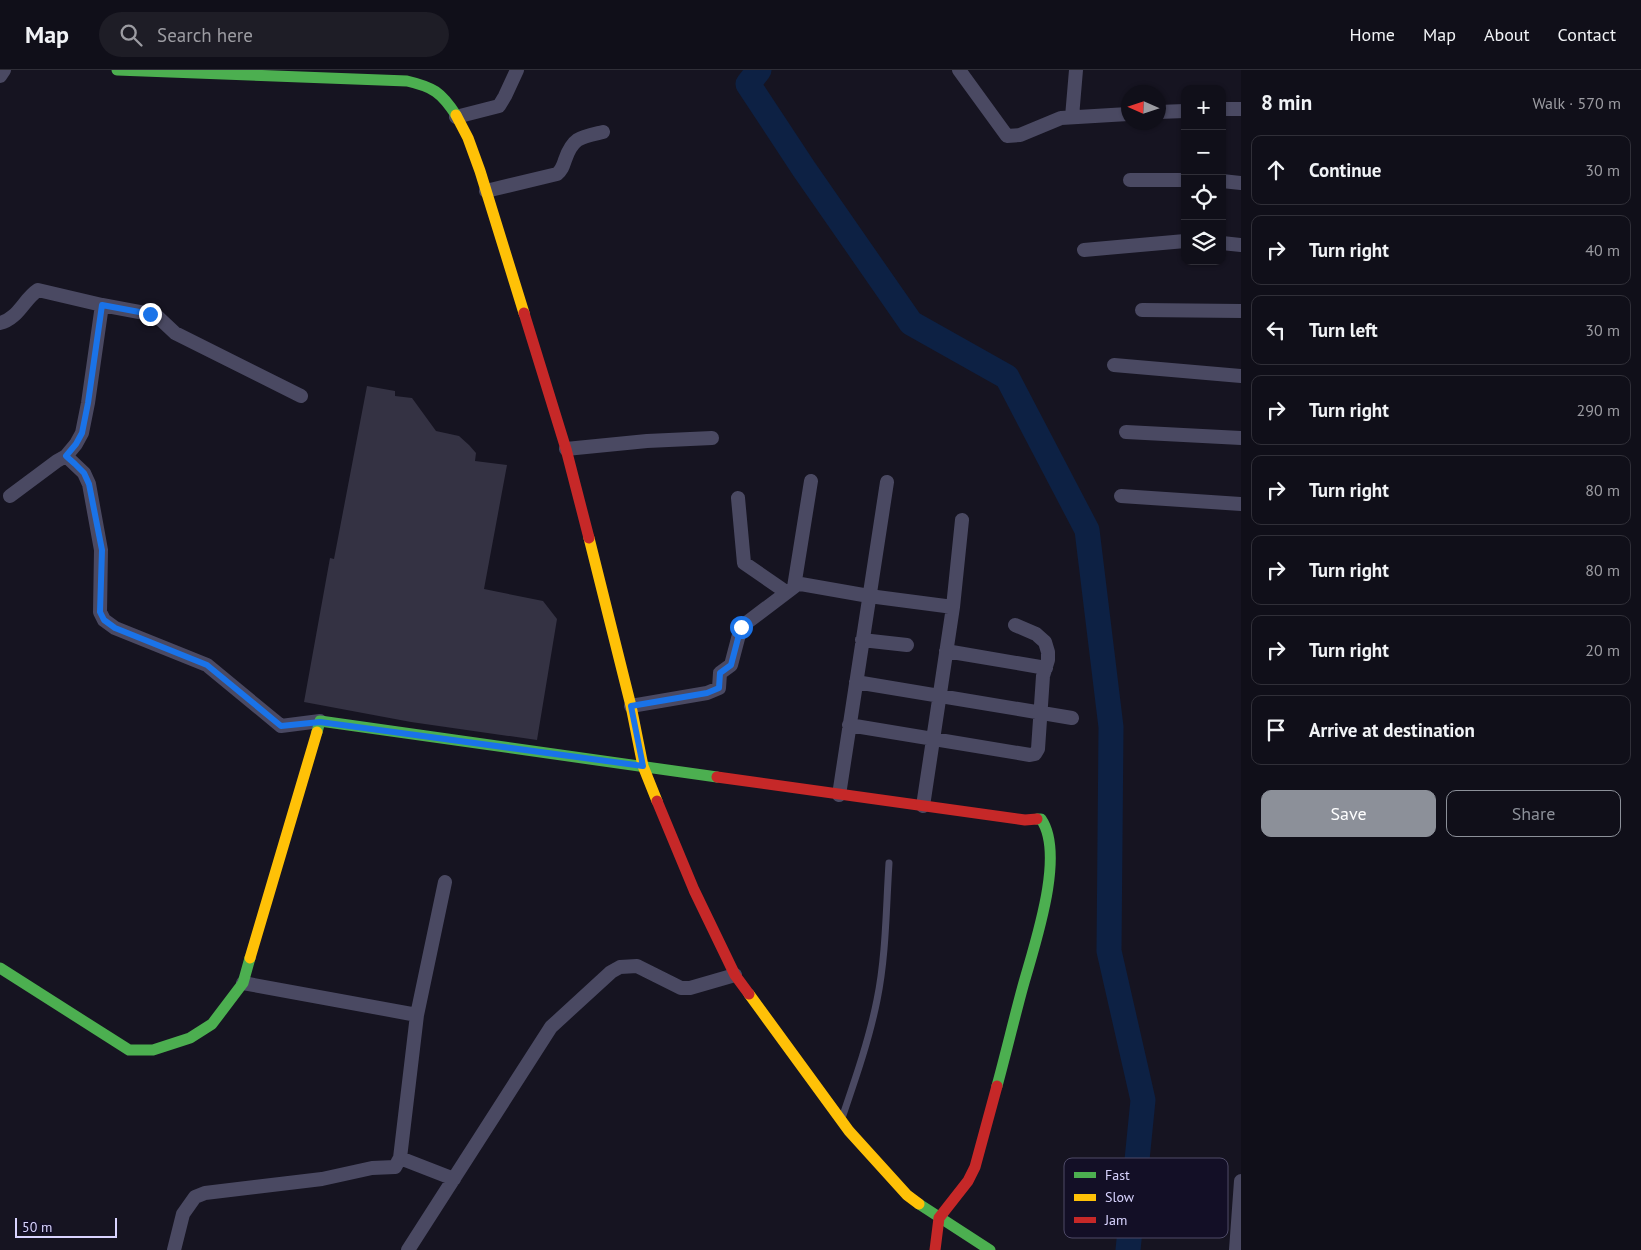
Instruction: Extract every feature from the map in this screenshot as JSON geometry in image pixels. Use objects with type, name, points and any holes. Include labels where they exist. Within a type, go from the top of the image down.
[{"type":"street","points":[[0,76],[4,70]]},
{"type":"street","points":[[117,70],[338,74],[407,81],[432,89],[451,107],[468,137],[566,449],[631,706],[643,766],[694,890],[734,975],[849,1132],[881,1168],[907,1195],[990,1250]]},
{"type":"street","points":[[456,117],[499,106],[517,70]]},
{"type":"street","points":[[959,70],[1007,136],[1015,136],[1061,118],[1121,114]]},
{"type":"street","points":[[1072,117],[1076,70]]},
{"type":"street","points":[[1226,110],[1241,109]]},
{"type":"street","points":[[1166,112],[1181,111]]},
{"type":"street","points":[[486,191],[557,174],[561,170],[573,142],[578,138],[603,132]]},
{"type":"street","points":[[1130,180],[1181,180]]},
{"type":"street","points":[[1226,181],[1241,183]]},
{"type":"street","points":[[1084,250],[1181,240]]},
{"type":"street","points":[[1226,243],[1241,245]]},
{"type":"street","points":[[0,323],[3,323],[17,313],[38,290],[150,314],[159,318],[175,333],[301,396]]},
{"type":"street","points":[[10,496],[66,456],[82,433],[102,305]]},
{"type":"street","points":[[1142,310],[1241,311]]},
{"type":"street","points":[[1114,365],[1241,376]]},
{"type":"street","points":[[1126,432],[1241,438]]},
{"type":"street","points":[[566,449],[647,441],[712,438]]},
{"type":"street","points":[[66,456],[84,473],[89,484],[102,550],[100,612],[104,620],[115,628],[207,665],[281,726],[320,722],[839,795],[1025,820],[1041,819],[1048,830],[1049,880],[1045,905],[975,1167],[968,1181],[939,1218],[935,1250]]},
{"type":"street","points":[[631,706],[707,693],[719,688],[720,673],[731,665],[741,627],[791,587],[810,481]]},
{"type":"street","points":[[839,795],[886,482]]},
{"type":"street","points":[[1122,496],[1241,504]]},
{"type":"street","points":[[738,498],[744,563],[791,587],[953,607]]},
{"type":"street","points":[[923,806],[953,607],[962,520]]},
{"type":"street","points":[[849,725],[1030,755],[1035,754],[1038,749],[1039,712],[1048,652],[1045,642],[1036,634],[1015,625]]},
{"type":"street","points":[[862,640],[907,645]]},
{"type":"street","points":[[946,651],[1046,668]]},
{"type":"street","points":[[856,682],[1072,718]]},
{"type":"street","points":[[0,968],[129,1050],[153,1050],[190,1038],[212,1024],[243,982],[320,722]]},
{"type":"street","points":[[174,1250],[183,1214],[194,1197],[205,1193],[322,1179],[372,1168],[395,1168],[400,1158],[417,1016],[445,882]]},
{"type":"street","points":[[408,1250],[551,1027],[611,972],[620,967],[637,966],[681,988],[690,988],[734,975]]},
{"type":"street","points":[[243,982],[417,1016]]},
{"type":"street","points":[[400,1158],[454,1179]]},
{"type":"street","points":[[1236,1250],[1241,1181]]},
{"type":"lane","points":[[841,1121],[858,1074],[877,1001],[883,963],[890,863]]},
{"type":"building","points":[[367,386],[395,391],[395,396],[412,398],[436,431],[459,436],[469,445],[476,453],[475,461],[507,465],[484,589],[543,601],[557,619],[537,740],[411,722],[304,702],[330,558],[334,559]]},
{"type":"waterway","points":[[759,70],[748,84],[804,169],[911,323],[1007,377],[1087,530],[1111,727],[1109,951],[1143,1100],[1137,1158]]},
{"type":"waterway","points":[[1128,1250],[1129,1238]]},
{"type":"traffic: fast","points":[[117,70],[407,81],[430,88],[436,92],[446,101],[456,115]]},
{"type":"traffic: fast","points":[[317,732],[320,721],[717,777]]},
{"type":"traffic: fast","points":[[997,1086],[1046,901],[1050,855],[1048,835],[1041,819],[1037,819]]},
{"type":"traffic: fast","points":[[0,968],[129,1050],[153,1050],[190,1038],[212,1024],[243,983],[250,958]]},
{"type":"traffic: fast","points":[[919,1204],[990,1250]]},
{"type":"traffic: slow","points":[[456,115],[468,138],[480,171],[524,313]]},
{"type":"traffic: slow","points":[[589,538],[631,706],[643,766],[657,801]]},
{"type":"traffic: slow","points":[[250,958],[317,732]]},
{"type":"traffic: slow","points":[[749,994],[849,1131],[907,1195],[919,1204]]},
{"type":"traffic: jam","points":[[524,313],[566,449],[589,538]]},
{"type":"traffic: jam","points":[[717,777],[1025,820],[1037,819]]},
{"type":"traffic: jam","points":[[657,801],[694,890],[735,975],[749,994]]},
{"type":"traffic: jam","points":[[935,1250],[939,1218],[968,1181],[975,1167],[997,1086]]},
{"type":"route","points":[[150,314],[102,305],[82,433],[66,456],[84,473],[89,484],[102,550],[100,612],[104,620],[115,628],[207,665],[281,726],[320,722],[643,766],[631,706],[707,693],[719,688],[720,673],[731,665],[741,627]]}]
